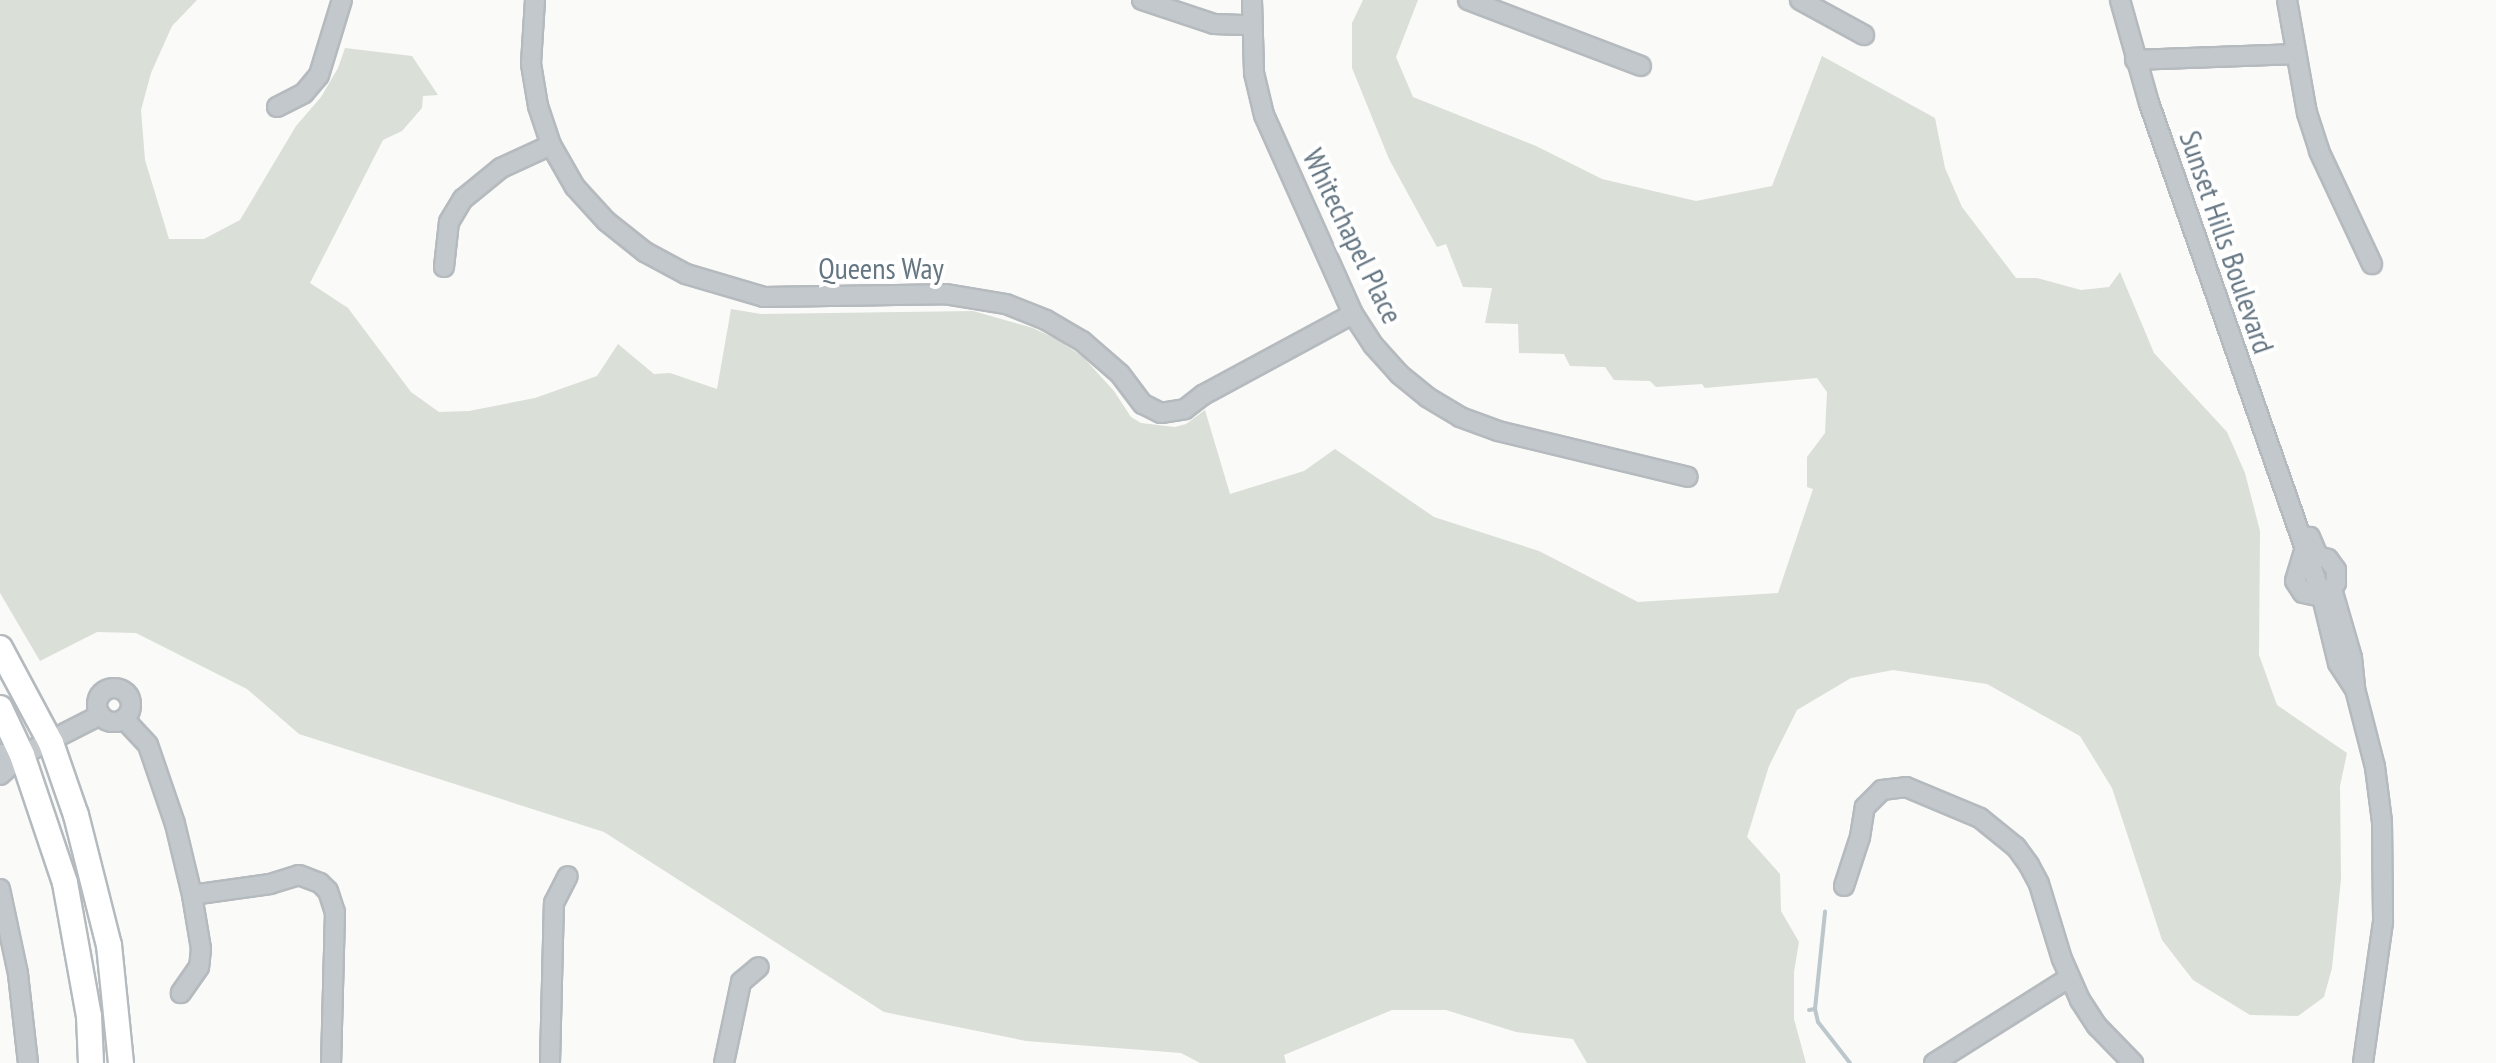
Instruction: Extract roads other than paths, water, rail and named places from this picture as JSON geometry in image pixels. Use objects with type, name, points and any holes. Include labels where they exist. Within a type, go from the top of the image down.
[{"type":"main road","points":[[0,648],[51,743],[97,891],[115,988],[121,1063]]},
{"type":"main road","points":[[0,708],[11,754],[65,883],[89,1016],[91,1063]]},
{"type":"street","points":[[277,107],[304,93],[319,75],[342,0]]},
{"type":"street","name":"Queens Way","points":[[535,0],[531,64],[538,106],[551,145],[575,187],[606,221],[645,252],[686,274],[764,297],[945,294],[1006,304],[1046,320],[1082,341],[1120,374],[1143,404],[1161,413],[1185,409],[1203,395],[1353,314]]},
{"type":"street","points":[[1142,0],[1214,24],[1250,25]]},
{"type":"street","name":"Whitechapel Place","points":[[1252,0],[1250,25],[1254,73],[1264,115],[1353,314],[1374,346],[1399,374],[1427,397],[1460,417],[1498,431],[1688,477]]},
{"type":"street","points":[[1468,0],[1641,66]]},
{"type":"street","points":[[1800,0],[1864,35]]},
{"type":"street","name":"Sunset Hills Boulevard","points":[[2120,0],[2135,60],[2305,548],[2295,581],[2303,593],[2327,593]]},
{"type":"street","points":[[2287,0],[2319,151],[2372,264]]},
{"type":"street","points":[[2135,60],[2296,54]]},
{"type":"street","points":[[444,267],[449,222],[463,199],[501,168],[551,145]]},
{"type":"street","name":"Sunset Hills Boulevard","points":[[2288,501],[2303,519],[2318,556],[2328,559],[2336,570],[2327,593],[2375,767],[2384,877],[2377,979],[2363,1063]]},
{"type":"street","points":[[128,712],[108,722],[100,715],[97,704],[106,689],[123,690],[128,712],[148,745],[175,824],[201,949],[199,967],[181,993]]},
{"type":"street","points":[[0,775],[11,754],[51,743],[100,715]]},
{"type":"street","points":[[1844,886],[1860,837],[1865,807],[1882,790],[1906,787],[1959,807],[1999,831],[2029,865],[2043,894],[2069,978],[2097,1026],[2133,1063]]},
{"type":"street","points":[[192,895],[270,884],[299,875],[311,878],[328,891],[335,912],[331,1063]]},
{"type":"street","points":[[550,1063],[554,903],[568,876]]},
{"type":"street","points":[[0,889],[18,974],[28,1063]]},
{"type":"street","points":[[724,1063],[741,982],[759,967]]},
{"type":"street","points":[[1934,1063],[2069,978]]},
{"type":"waterway","points":[[1815,1009],[1825,912]]},
{"type":"waterway","points":[[1809,1010],[1815,1009],[1818,1022],[1850,1063]]}]
